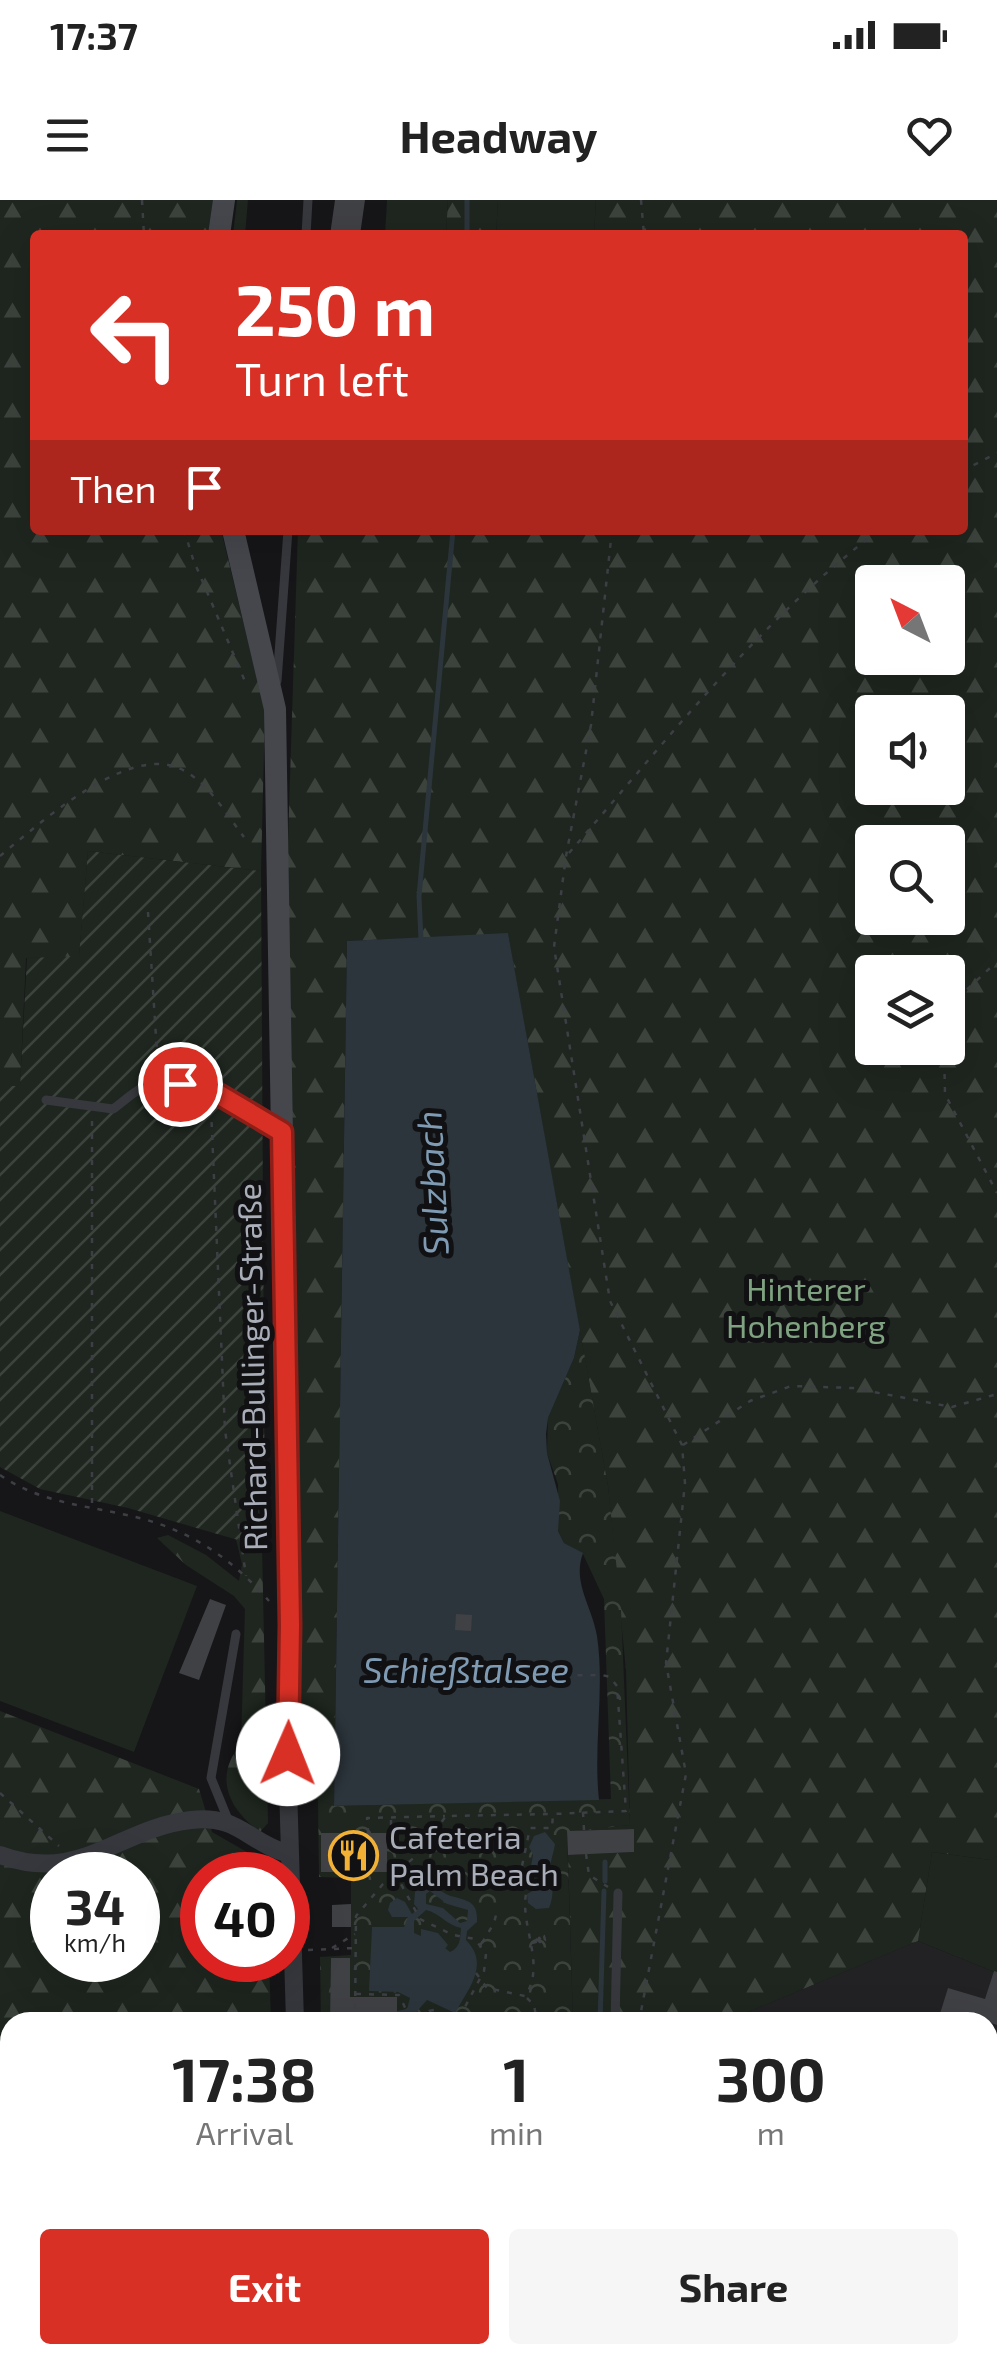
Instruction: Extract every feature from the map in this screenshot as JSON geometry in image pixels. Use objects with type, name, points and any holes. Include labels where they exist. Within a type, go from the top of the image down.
[{"type":"street","points":[[220,230],[224,200]]},
{"type":"street","points":[[234,535],[275,709]]},
{"type":"street","name":"Richard-Bullinger-Straße","points":[[275,709],[290,1625],[290,1852]]},
{"type":"street","points":[[96,1852],[150,1830],[192,1820],[229,1822],[282,1852]]},
{"type":"street","points":[[0,1854],[30,1861]]},
{"type":"street","name":"Richard-Bullinger-Straße","points":[[293,1982],[295,2012]]},
{"type":"lane","points":[[306,230],[308,200]]},
{"type":"lane","name":"Richard-Bullinger-Straße","points":[[275,709],[288,535]]},
{"type":"lane","points":[[46,1100],[113,1109],[147,1085],[180,1084],[211,1092],[282,1132]]},
{"type":"lane","points":[[229,1822],[211,1778],[236,1634]]},
{"type":"lane","points":[[615,2012],[618,1893]]},
{"type":"path","points":[[142,200],[144,230]]},
{"type":"path","points":[[641,200],[644,230]]},
{"type":"path","points":[[968,468],[997,454]]},
{"type":"path","points":[[186,535],[245,684],[275,709]]},
{"type":"path","points":[[611,535],[591,725],[566,856],[554,947],[610,1301],[682,1446],[685,1484],[666,1663],[686,1774],[641,2012]]},
{"type":"path","points":[[566,856],[707,695],[828,568],[872,535]]},
{"type":"path","points":[[0,856],[64,803],[133,766],[158,762],[183,770],[210,793],[244,837]]},
{"type":"path","points":[[148,912],[159,1085]]},
{"type":"path","points":[[965,991],[997,966]]},
{"type":"path","points":[[944,1065],[944,1094],[997,1193]]},
{"type":"path","points":[[211,1092],[225,1430],[246,1576]]},
{"type":"path","points":[[92,1106],[92,1509]]},
{"type":"path","points":[[682,1446],[750,1401],[792,1386],[853,1388],[952,1408],[997,1394]]},
{"type":"path","points":[[0,1476],[53,1502],[168,1527],[215,1550],[246,1576],[290,1625]]},
{"type":"path","points":[[368,1833],[368,1818],[626,1811],[617,1686],[610,1677],[602,1675],[533,1676]]},
{"type":"path","points":[[0,1793],[67,1852]]},
{"type":"path","points":[[583,1812],[584,1830]]},
{"type":"path","points":[[525,1996],[533,1984],[532,1943],[523,1912],[524,1888],[532,1878],[522,1866],[526,1834],[530,1828],[552,1828],[552,1814]]},
{"type":"path","points":[[356,2012],[356,1916],[394,1873],[417,1855],[446,1816]]},
{"type":"path","points":[[391,1817],[389,1839],[402,1867]]},
{"type":"path","points":[[586,1854],[589,1875],[618,1893]]},
{"type":"path","points":[[394,1873],[420,1920],[457,1935],[470,1936],[482,1945]]},
{"type":"path","points":[[463,2012],[486,1964],[482,1945],[497,1911]]},
{"type":"path","points":[[331,1949],[356,1934]]},
{"type":"path","points":[[532,1943],[541,1942],[545,1940],[544,1936],[541,1935],[538,1938],[542,1942],[544,1936],[538,1938],[541,1939]]},
{"type":"path","points":[[310,1950],[356,1948]]},
{"type":"path","points":[[476,1973],[486,1988],[525,1996],[535,2012]]},
{"type":"path","points":[[355,1994],[399,1995],[407,2012]]},
{"type":"shaded area","points":[[918,1941],[997,1973],[997,2012],[748,2012]]},
{"type":"green space","points":[[0,200],[213,200],[209,230],[30,230],[30,535],[222,535],[265,712],[261,871],[88,851],[79,957],[26,958],[20,1087],[0,1086]]},
{"type":"green space","points":[[237,200],[248,200],[245,230],[234,230]]},
{"type":"green space","points":[[387,200],[448,200],[446,230],[385,230]]},
{"type":"green space","points":[[448,200],[498,200],[496,230],[446,230]]},
{"type":"green space","points":[[498,200],[596,200],[594,230],[496,230]]},
{"type":"green space","name":"Hinterer Hohenberg","points":[[596,200],[997,200],[997,1856],[991,1860],[932,1852],[918,1941],[748,2012],[573,2012],[568,1855],[634,1852],[633,1829],[567,1831],[630,1825],[626,1670],[608,1486],[508,934],[347,941],[334,1806],[293,1789],[287,873],[298,535],[968,535],[968,230],[594,230]]},
{"type":"green space","points":[[88,851],[261,871],[265,1548],[128,1508],[40,1489],[0,1467],[0,1086],[20,1086],[27,958],[79,956]]},
{"type":"green space","points":[[580,1330],[608,1486],[621,1609],[630,1825],[567,1832],[573,2012],[321,2012],[320,1957],[351,1955],[351,1878],[319,1877],[318,1799],[334,1806],[611,1799],[604,1599],[583,1554],[564,1543],[558,1531],[558,1484],[547,1453],[548,1418],[574,1358]]},
{"type":"green space","points":[[0,1511],[197,1586],[134,1752],[0,1701]]},
{"type":"green space","points":[[168,1535],[206,1555],[239,1581],[242,1564],[236,1539],[262,1547],[268,1823],[260,1832],[233,1803],[227,1780],[228,1768],[241,1744],[245,1609],[234,1596],[186,1565],[157,1538]]},
{"type":"green space","points":[[0,1711],[199,1789],[212,1832],[247,1852],[180,1852],[180,1982],[270,1982],[271,2012],[0,2012]]},
{"type":"green space","points":[[932,1852],[990,1860],[997,1856],[997,1973],[918,1941]]},
{"type":"water","name":"Schießtalsee","points":[[508,933],[580,1330],[574,1358],[548,1418],[546,1434],[560,1501],[558,1531],[564,1543],[583,1553],[581,1585],[597,1636],[599,1800],[334,1806],[347,941]]},
{"type":"water","points":[[545,1832],[555,1844],[550,1868],[552,1896],[549,1908],[536,1909],[528,1903],[527,1894],[545,1884],[540,1872],[531,1866],[533,1855],[529,1847],[534,1836]]},
{"type":"water","points":[[428,1883],[474,1906],[477,1922],[467,1931],[466,1940],[473,1949],[477,1967],[456,2012],[427,2000],[416,2012],[397,2012],[407,2009],[410,1998],[398,1992],[369,1991],[372,1927],[404,1927],[408,1917],[392,1917],[390,1903],[397,1898],[405,1902],[412,1914],[418,1909],[414,1904],[415,1892]],"holes":[[[430,1891],[447,1904],[468,1910],[467,1921],[460,1923],[443,1908],[426,1904],[426,1894]],[[426,1910],[461,1928],[459,1942],[450,1952],[438,1933],[421,1929],[421,1936],[414,1933],[414,1921]]]},
{"type":"building","points":[[335,200],[365,200],[361,230],[331,230]]},
{"type":"building","points":[[210,1599],[226,1605],[199,1680],[179,1673]]},
{"type":"building","points":[[456,1614],[472,1615],[471,1631],[455,1630]]},
{"type":"building","points":[[634,1829],[634,1852],[568,1855],[567,1831]]},
{"type":"building","name":"Cafeteria Palm Beach","points":[[321,1833],[387,1833],[387,1872],[321,1872]]},
{"type":"building","points":[[351,1904],[351,1927],[332,1927],[332,1905]]},
{"type":"building","points":[[331,1958],[350,1958],[350,1997],[397,1997],[397,2012],[330,2012]]},
{"type":"building","points":[[994,1971],[997,1972],[997,2012],[941,2012],[948,1988],[985,1999]]},
{"type":"waterway","name":"Sulzbach","points":[[467,200],[467,230]]},
{"type":"waterway","name":"Sulzbach","points":[[421,940],[419,896],[453,535]]},
{"type":"waterway","name":"Sulzbach","points":[[605,1862],[605,1881]]},
{"type":"waterway","name":"Sulzbach","points":[[600,2012],[604,1891]]},
{"type":"place","name":"Cafeteria Palm Beach","points":[[354,1856]]},
{"type":"route","points":[[180,1084],[218,1094],[282,1132],[290,1625],[288,1754]]}]
